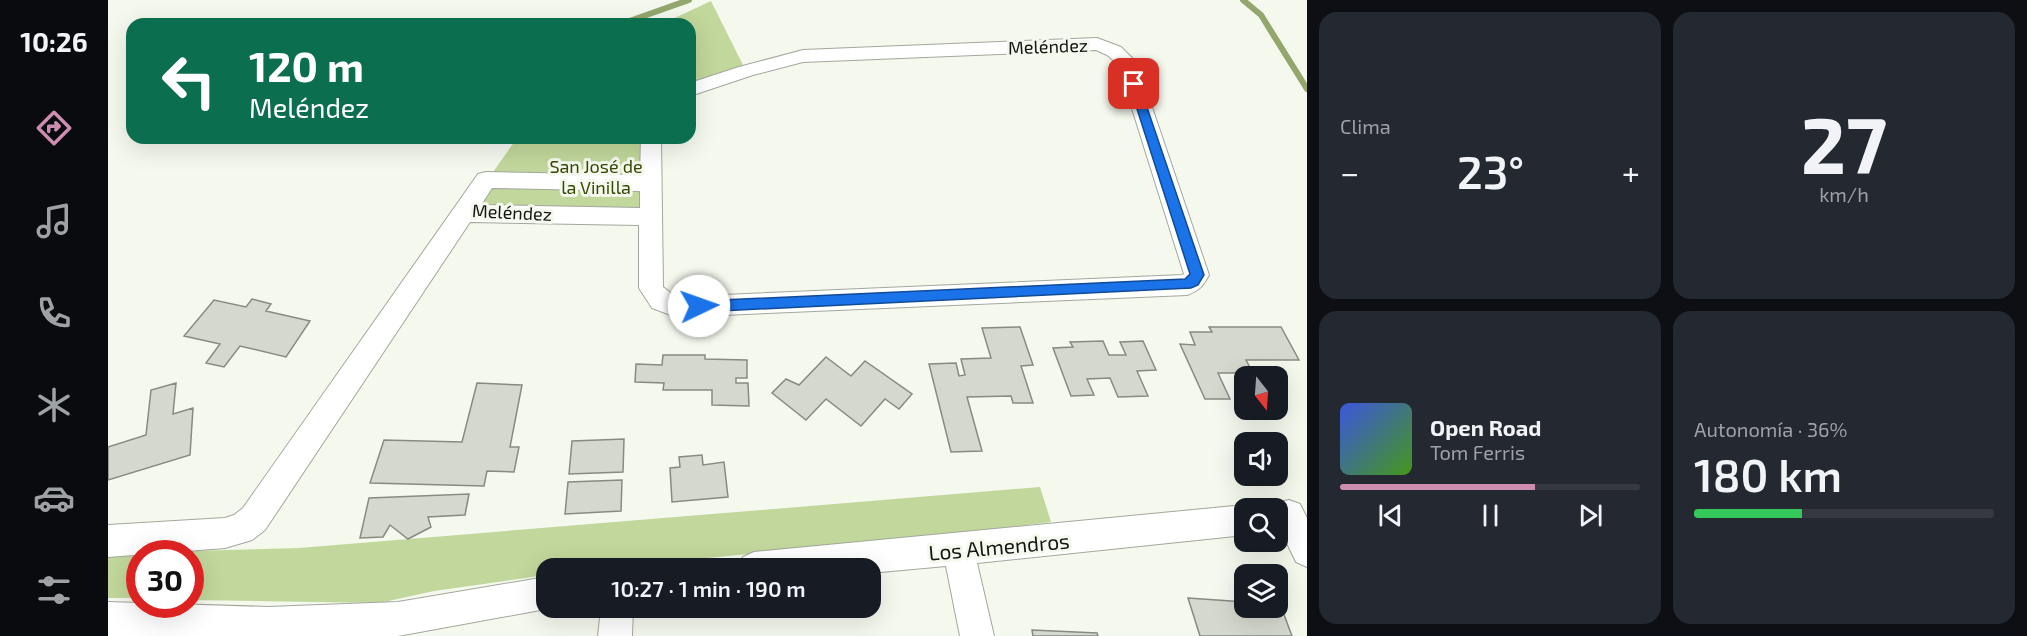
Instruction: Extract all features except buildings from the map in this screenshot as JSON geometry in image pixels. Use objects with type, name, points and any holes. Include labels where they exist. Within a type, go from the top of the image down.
[{"type":"street","name":"Meléndez","points":[[651,144],[651,288],[655,296],[663,303],[676,307],[1187,285],[1197,275],[1127,63],[1112,49],[1097,44],[820,54],[772,63],[696,88]]},
{"type":"street","name":"Meléndez","points":[[464,213],[486,180],[651,183]]},
{"type":"street","name":"Meléndez","points":[[464,213],[651,217]]},
{"type":"street","points":[[108,541],[225,533],[241,529],[254,519],[464,213]]},
{"type":"street","name":"Los Almendros","points":[[867,558],[1234,521]]},
{"type":"street","points":[[1288,523],[1307,551]]},
{"type":"street","points":[[958,550],[977,636]]},
{"type":"street","points":[[108,619],[266,630],[398,619],[536,595]]},
{"type":"street","points":[[615,636],[616,618]]},
{"type":"green space","points":[[711,1],[746,71],[696,88],[696,18],[675,18]]},
{"type":"green space","name":"San José de la Vinilla","points":[[513,144],[651,144],[651,217],[464,213]]},
{"type":"green space","points":[[1040,487],[1051,522],[707,558],[536,558],[536,576],[434,591],[379,603],[204,600],[204,550],[299,548]]},
{"type":"green space","points":[[108,553],[126,553],[126,598],[108,598]]},
{"type":"waterway","points":[[638,18],[689,0]]},
{"type":"waterway","points":[[1243,0],[1261,15],[1307,89]]},
{"type":"route","points":[[699,306],[1187,285],[1197,275],[1134,84]]}]
